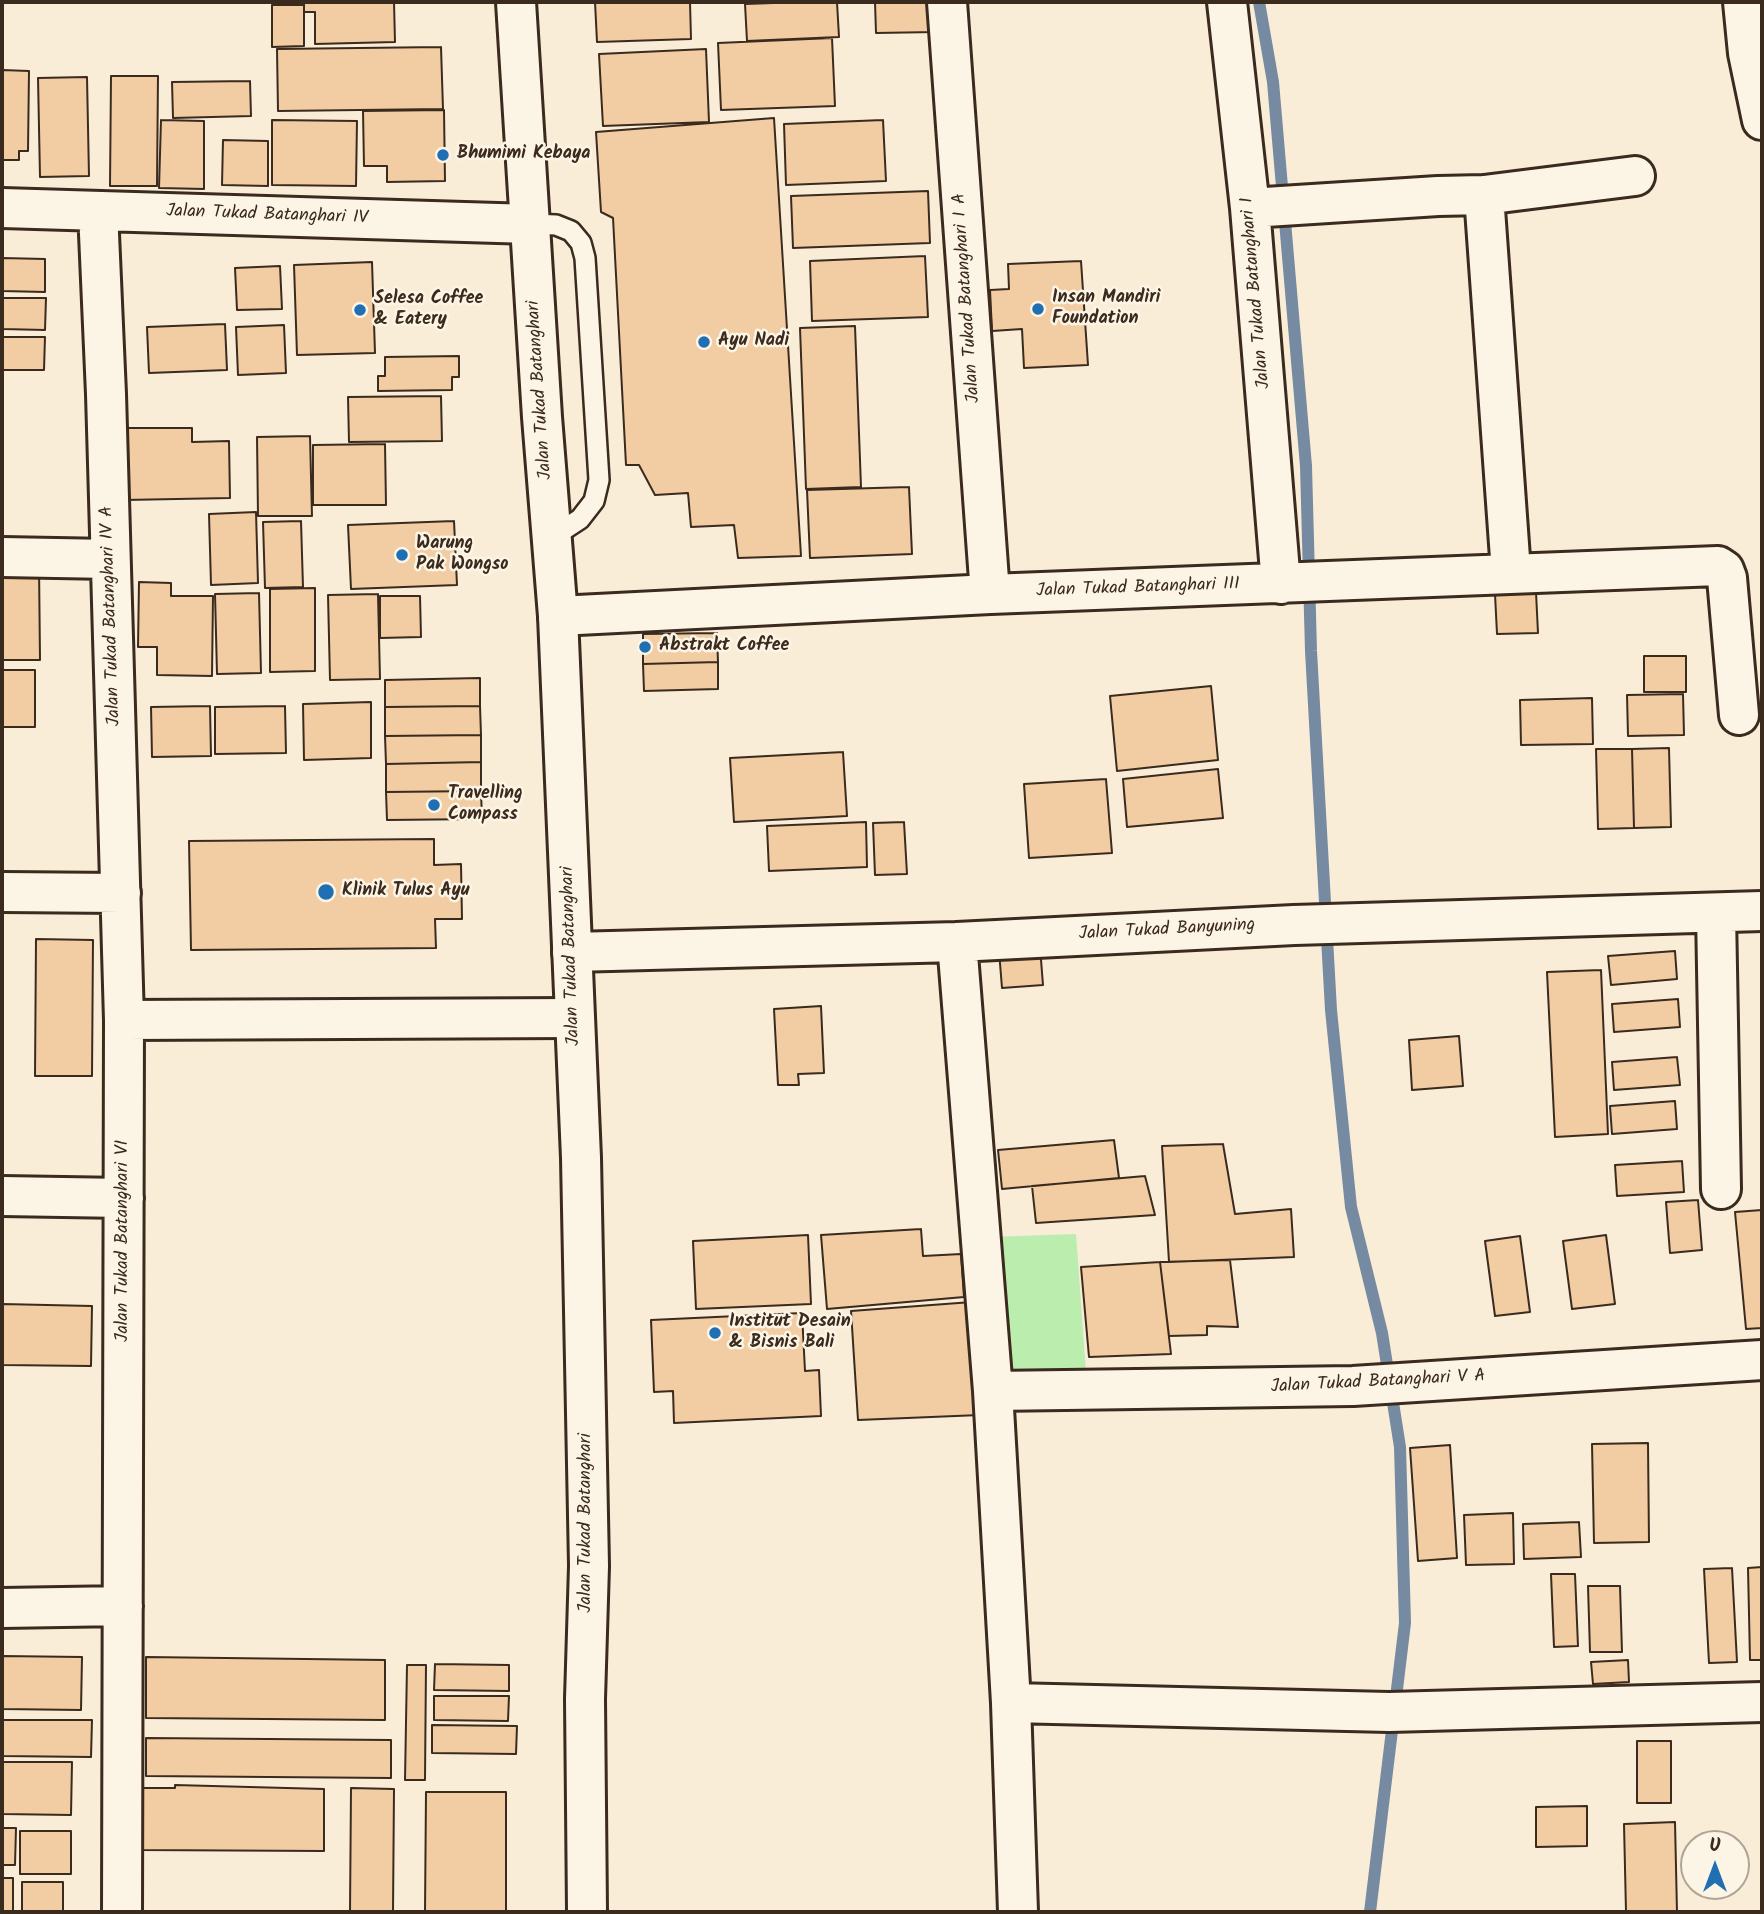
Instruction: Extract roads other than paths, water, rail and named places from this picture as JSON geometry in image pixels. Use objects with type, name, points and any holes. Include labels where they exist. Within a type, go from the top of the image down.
[{"type":"street","name":"Jalan Tukad Batanghari","points":[[516,2],[542,417],[558,616],[582,1158],[588,1515],[585,1699],[587,1912]]},
{"type":"street","name":"Jalan Tukad Batanghari I A","points":[[947,2],[989,594]]},
{"type":"street","name":"Jalan Tukad Batanghari I","points":[[1227,2],[1264,208],[1293,583]]},
{"type":"street","points":[[1743,2],[1748,53],[1762,120]]},
{"type":"street","points":[[1264,208],[1484,195],[1635,176]]},
{"type":"street","points":[[1484,195],[1511,572]]},
{"type":"street","name":"Jalan Tukad Batanghari IV","points":[[2,208],[531,224]]},
{"type":"street","name":"Jalan Tukad Batanghari IV A","points":[[97,211],[106,394],[124,1020]]},
{"type":"street","points":[[2,557],[110,559]]},
{"type":"street","name":"Jalan Tukad Batanghari III","points":[[558,616],[989,594],[1718,566],[1724,570],[1728,588],[1739,715]]},
{"type":"street","points":[[2,892],[121,894]]},
{"type":"street","name":"Jalan Tukad Banyuning","points":[[572,952],[957,942],[1294,925],[1762,911]]},
{"type":"street","points":[[1716,914],[1721,1189]]},
{"type":"street","points":[[957,942],[993,1391],[1011,1703],[1018,1912]]},
{"type":"street","points":[[124,1020],[574,1018]]},
{"type":"street","name":"Jalan Tukad Batanghari VI","points":[[122,1912],[124,1020]]},
{"type":"street","points":[[2,1196],[124,1198]]},
{"type":"street","name":"Jalan Tukad Batanghari V A","points":[[993,1391],[1353,1386],[1762,1360]]},
{"type":"street","points":[[2,1608],[123,1606]]},
{"type":"street","points":[[1011,1703],[1389,1712],[1762,1702]]},
{"type":"lane","points":[[531,224],[556,225],[570,232],[582,243],[585,258],[599,480],[594,501],[580,519],[551,538]]},
{"type":"waterway","points":[[1259,2],[1273,82],[1306,466],[1311,651],[1331,1010],[1351,1207],[1382,1333],[1400,1447],[1405,1623],[1370,1912]]},
{"type":"place","name":"Bhumimi Kebaya","points":[[443,155]]},
{"type":"place","name":"Insan Mandiri Foundation","points":[[1038,309]]},
{"type":"place","name":"Selesa Coffee & Eatery","points":[[360,310]]},
{"type":"place","name":"Ayu Nadi","points":[[704,342]]},
{"type":"place","name":"Warung Pak Wongso","points":[[402,555]]},
{"type":"place","name":"Abstrakt Coffee","points":[[645,647]]},
{"type":"place","name":"Travelling Compass","points":[[434,805]]},
{"type":"place","name":"Klinik Tulus Ayu","points":[[326,892]]},
{"type":"place","name":"Institut Desain & Bisnis Bali","points":[[715,1333]]}]
